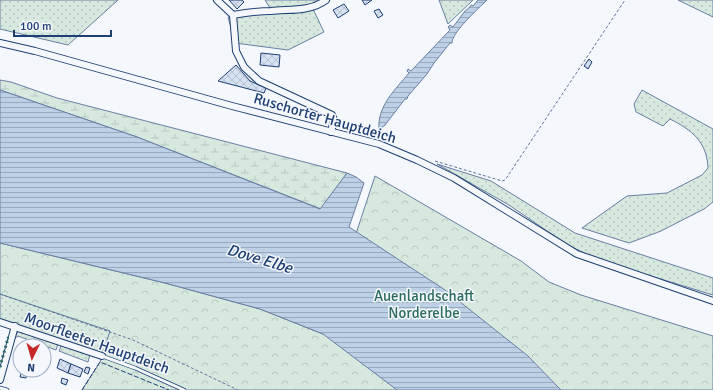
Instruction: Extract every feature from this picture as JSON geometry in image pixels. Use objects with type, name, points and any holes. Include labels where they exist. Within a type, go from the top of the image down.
[{"type":"street","points":[[218,0],[233,15],[236,51],[244,67],[259,81],[332,115],[334,120],[331,132]]},
{"type":"street","points":[[233,15],[252,12],[305,9],[321,4],[326,0]]},
{"type":"street","name":"Ruschorter Hauptdeich","points":[[0,43],[43,53],[385,146],[454,178],[577,254],[713,301]]},
{"type":"street","name":"Moorfleeter Hauptdeich","points":[[0,322],[102,356]]},
{"type":"street","points":[[0,380],[15,326]]},
{"type":"lane","name":"Moorfleeter Hauptdeich","points":[[102,356],[135,368],[184,390]]},
{"type":"lane","points":[[0,388],[7,390]]},
{"type":"path","points":[[432,160],[502,181],[505,180],[625,0]]},
{"type":"path","points":[[0,294],[133,340],[238,390]]},
{"type":"green space","points":[[0,0],[118,0],[68,45],[0,29]]},
{"type":"green space","points":[[265,0],[328,0],[313,9],[324,32],[288,50],[235,43],[228,17],[270,8]]},
{"type":"green space","points":[[439,0],[473,0],[448,24]]},
{"type":"green space","points":[[678,0],[713,0],[713,17]]},
{"type":"green space","points":[[0,80],[11,82],[57,98],[347,173],[321,209],[137,137],[0,90]]},
{"type":"green space","points":[[642,90],[713,129],[713,202],[704,209],[661,231],[629,243],[582,228],[627,196],[667,193],[702,175],[708,168],[705,151],[697,138],[691,132],[670,119],[663,126],[636,112],[634,104]]},
{"type":"green space","points":[[437,164],[491,181],[575,233],[713,278],[713,295],[602,261],[569,246],[509,205]]},
{"type":"green space","name":"Auenlandschaft Norderelbe","points":[[375,176],[521,261],[549,282],[581,295],[713,336],[713,390],[82,390],[100,362],[110,331],[0,294],[0,243],[165,283],[260,309],[323,334]]},
{"type":"green space","points":[[0,286],[149,335],[118,358],[0,319]]},
{"type":"green space","points":[[18,331],[40,338],[23,338],[18,336],[14,338]]},
{"type":"green space","points":[[52,342],[58,344],[56,350],[52,349]]},
{"type":"green space","points":[[62,344],[90,354],[88,362],[59,351]]},
{"type":"water","points":[[478,0],[487,0],[456,33],[452,43],[450,43],[407,99],[405,99],[385,125],[379,130],[379,121],[384,106],[393,92],[409,73],[407,71],[408,69],[411,71],[450,30],[448,27],[450,25],[453,27],[465,11],[471,5],[473,6]]},
{"type":"water","name":"Dove Elbe","points":[[0,90],[137,137],[320,209],[347,173],[356,177],[364,183],[349,227],[445,290],[528,356],[561,390],[397,390],[323,334],[260,309],[165,283],[0,243]]},
{"type":"building","points":[[229,0],[242,0],[244,2],[237,9]]},
{"type":"building","points":[[362,0],[372,0],[365,5]]},
{"type":"building","points":[[344,4],[349,11],[338,18],[333,10]]},
{"type":"building","points":[[379,9],[383,15],[378,18],[374,11]]},
{"type":"building","points":[[261,53],[280,55],[279,67],[260,65]]},
{"type":"building","points":[[589,59],[592,62],[588,69],[584,66]]},
{"type":"building","points":[[236,65],[250,81],[266,88],[264,93],[218,81]]},
{"type":"building","points":[[60,359],[71,364],[68,373],[57,368]]},
{"type":"building","points":[[71,364],[83,369],[80,377],[68,373]]},
{"type":"building","points":[[86,367],[90,368],[88,374],[84,372]]},
{"type":"building","points":[[62,378],[68,380],[66,385],[61,383]]},
{"type":"hedge","points":[[0,367],[9,338]]},
{"type":"fence","points":[[82,390],[100,362],[169,390]]}]
